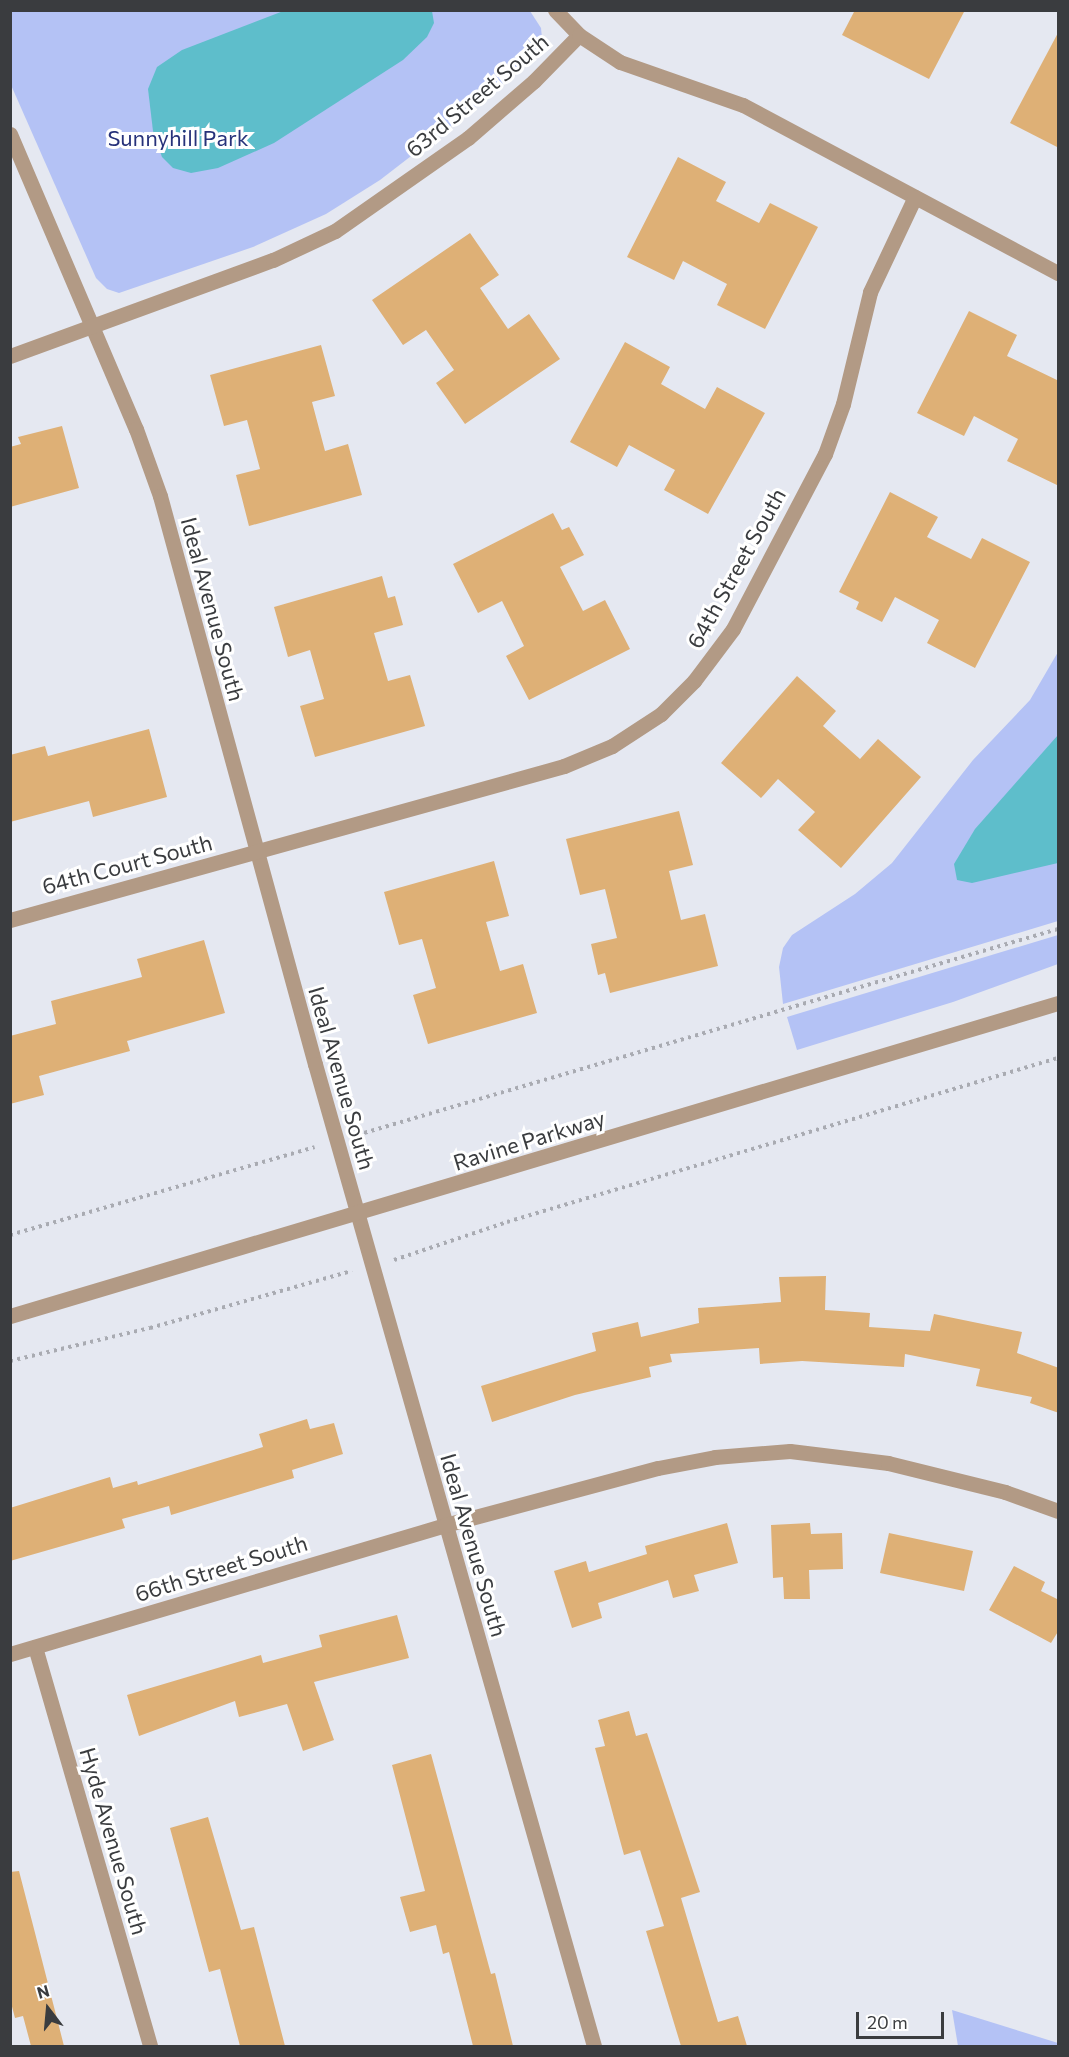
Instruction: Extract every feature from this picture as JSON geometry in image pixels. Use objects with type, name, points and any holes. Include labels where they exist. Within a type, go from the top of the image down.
[{"type":"street","points":[[555,10],[579,35]]},
{"type":"street","name":"63rd Street South","points":[[10,356],[282,257],[344,226],[482,126],[579,35],[620,62],[744,105],[1059,273]]},
{"type":"street","name":"Ideal Avenue South","points":[[10,134],[92,326],[157,488],[357,1215],[594,2046]]},
{"type":"street","name":"64th Street South","points":[[256,852],[581,760],[637,732],[678,699],[733,629],[825,454],[843,404],[870,292],[915,198]]},
{"type":"street","name":"64th Court South","points":[[10,920],[256,852]]},
{"type":"street","name":"Ravine Parkway","points":[[10,1316],[357,1215],[1059,1003]]},
{"type":"street","name":"66th Street South","points":[[10,1654],[445,1525],[658,1468],[715,1457],[790,1451],[888,1463],[1005,1492],[1059,1511]]},
{"type":"street","name":"Hyde Avenue South","points":[[35,1647],[150,2046]]},
{"type":"path","points":[[369,1132],[1059,928]]},
{"type":"path","points":[[10,1361],[150,1328],[372,1266],[507,1222],[1059,1058]]},
{"type":"path","points":[[10,1235],[310,1149]]},
{"type":"green space","name":"Sunnyhill Park","points":[[10,11],[530,11],[541,28],[542,38],[534,55],[489,96],[380,180],[326,214],[253,247],[119,293],[107,289],[96,278],[11,85]]},
{"type":"green space","points":[[1058,652],[1058,921],[783,1004],[779,967],[783,948],[792,935],[855,894],[892,863],[973,760],[1030,700]]},
{"type":"green space","points":[[1058,935],[1058,964],[953,1002],[797,1050],[787,1017]]},
{"type":"green space","points":[[952,2010],[1058,2043],[1058,2046],[958,2046]]},
{"type":"shaded area","points":[[286,10],[432,11],[434,23],[427,37],[403,60],[274,143],[218,168],[191,173],[173,168],[162,157],[153,131],[148,89],[157,67],[182,50]]},
{"type":"shaded area","points":[[1058,735],[1058,863],[972,883],[957,880],[954,864],[975,829]]},
{"type":"building","points":[[855,10],[965,10],[929,79],[842,35]]},
{"type":"building","points":[[1059,31],[1059,148],[1010,123]]},
{"type":"building","points":[[678,157],[726,182],[716,201],[759,223],[770,203],[818,227],[765,329],[717,305],[727,284],[683,261],[674,280],[627,257]]},
{"type":"building","points":[[470,233],[499,275],[480,288],[508,329],[529,314],[560,359],[465,424],[436,383],[454,370],[426,330],[403,345],[372,300]]},
{"type":"building","points":[[969,311],[1017,335],[1007,356],[1059,381],[1059,486],[1007,461],[1018,439],[974,416],[964,436],[917,413]]},
{"type":"building","points":[[625,342],[670,367],[661,384],[705,409],[717,387],[765,413],[708,514],[664,490],[675,470],[629,445],[617,467],[570,442]]},
{"type":"building","points":[[321,345],[335,396],[312,402],[325,451],[348,444],[362,495],[249,526],[236,475],[260,469],[247,420],[224,426],[210,375]]},
{"type":"building","points":[[62,426],[79,488],[10,507],[10,447],[21,444],[18,437]]},
{"type":"building","points":[[890,492],[938,517],[927,537],[971,559],[982,538],[1030,562],[975,668],[927,643],[939,620],[895,597],[882,622],[856,609],[859,602],[839,592]]},
{"type":"building","points":[[553,513],[562,530],[569,527],[584,555],[560,567],[583,611],[605,600],[630,649],[529,700],[506,656],[524,646],[502,601],[478,613],[453,564]]},
{"type":"building","points":[[382,576],[388,598],[395,596],[403,625],[374,633],[388,681],[410,675],[425,726],[315,757],[300,706],[324,699],[310,650],[288,657],[274,607]]},
{"type":"building","points":[[797,676],[836,711],[823,726],[860,759],[878,739],[921,777],[841,868],[798,830],[815,812],[778,779],[761,798],[721,763]]},
{"type":"building","points":[[149,729],[167,797],[93,817],[89,801],[10,822],[10,755],[45,746],[48,756]]},
{"type":"building","points":[[679,811],[693,865],[669,871],[681,920],[705,914],[718,966],[610,993],[605,973],[598,975],[591,944],[617,938],[605,889],[580,895],[566,839]]},
{"type":"building","points":[[494,861],[509,916],[486,922],[500,971],[523,964],[537,1013],[428,1044],[413,995],[436,988],[422,939],[399,945],[384,892]]},
{"type":"building","points":[[204,940],[225,1013],[127,1041],[130,1051],[39,1076],[44,1095],[10,1104],[10,1036],[56,1024],[51,1001],[142,977],[137,959]]},
{"type":"building","points":[[826,1276],[825,1310],[870,1313],[869,1327],[930,1331],[934,1314],[1022,1332],[1017,1353],[1059,1368],[1059,1413],[1030,1403],[1032,1397],[976,1386],[980,1369],[905,1354],[904,1367],[802,1361],[760,1364],[759,1348],[670,1354],[672,1362],[649,1367],[651,1377],[575,1395],[492,1422],[481,1386],[596,1351],[592,1333],[638,1322],[641,1337],[699,1323],[698,1308],[781,1302],[779,1277]]},
{"type":"building","points":[[307,1419],[310,1429],[334,1423],[343,1454],[292,1470],[294,1478],[171,1515],[169,1506],[122,1519],[125,1528],[10,1561],[10,1508],[110,1477],[113,1488],[137,1481],[138,1485],[263,1447],[259,1434]]},
{"type":"building","points":[[727,1523],[738,1563],[694,1575],[699,1591],[673,1598],[668,1580],[598,1603],[602,1618],[572,1628],[554,1571],[586,1561],[589,1572],[647,1554],[645,1546]]},
{"type":"building","points":[[810,1523],[811,1534],[842,1533],[843,1569],[809,1570],[810,1599],[784,1599],[783,1577],[773,1578],[771,1525]]},
{"type":"building","points":[[889,1533],[973,1551],[964,1591],[880,1573]]},
{"type":"building","points":[[1014,1566],[1045,1582],[1041,1591],[1059,1600],[1059,1630],[1051,1643],[989,1610]]},
{"type":"building","points":[[397,1615],[409,1658],[314,1682],[334,1740],[303,1751],[287,1704],[239,1717],[235,1701],[139,1736],[127,1695],[261,1655],[263,1663],[322,1647],[319,1635]]},
{"type":"building","points":[[629,1711],[636,1736],[647,1733],[700,1892],[681,1898],[718,2022],[738,2016],[747,2046],[681,2046],[646,1931],[664,1926],[640,1850],[624,1855],[595,1748],[605,1746],[598,1720]]},
{"type":"building","points":[[431,1754],[491,1974],[495,1973],[513,2046],[473,2046],[449,1952],[443,1954],[436,1925],[410,1932],[400,1897],[425,1891],[392,1765]]},
{"type":"building","points":[[208,1817],[241,1930],[254,1927],[285,2046],[240,2046],[220,1969],[209,1972],[170,1828]]},
{"type":"building","points":[[19,1871],[64,2046],[31,2046],[23,2016],[15,2018],[10,1999],[10,1872]]}]
